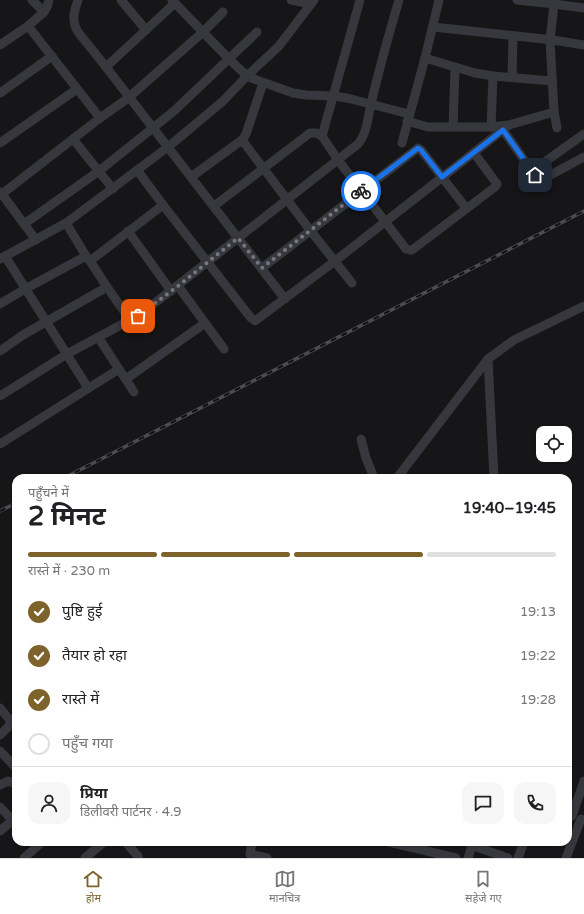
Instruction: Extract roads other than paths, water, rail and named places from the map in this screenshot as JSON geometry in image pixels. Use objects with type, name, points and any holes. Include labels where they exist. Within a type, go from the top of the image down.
[{"type":"street","points":[[32,0],[44,12]]},
{"type":"street","points":[[0,45],[28,26],[44,12],[49,0]]},
{"type":"street","points":[[78,0],[74,15],[75,26],[78,32],[286,299]]},
{"type":"street","points":[[121,0],[146,30]]},
{"type":"street","points":[[291,0],[312,2]]},
{"type":"street","points":[[322,136],[360,0]]},
{"type":"street","points":[[402,143],[439,0]]},
{"type":"street","points":[[517,0],[584,8]]},
{"type":"street","points":[[0,396],[66,354],[146,310],[354,148],[362,140],[397,1]]},
{"type":"street","points":[[106,67],[146,30],[173,2],[247,76],[263,83],[293,93],[333,96],[371,103],[408,117],[428,127],[506,128]]},
{"type":"street","points":[[88,388],[25,289],[2,258],[66,223],[168,147],[222,102],[279,46],[312,2]]},
{"type":"street","points":[[554,4],[550,40],[554,112],[557,128]]},
{"type":"street","points":[[36,240],[0,194],[100,118],[129,98],[203,32],[223,12]]},
{"type":"street","points":[[28,26],[100,118]]},
{"type":"street","points":[[433,27],[584,45]]},
{"type":"street","points":[[24,224],[98,171],[174,111],[257,32]]},
{"type":"street","points":[[512,77],[513,36]]},
{"type":"street","points":[[0,93],[52,56]]},
{"type":"street","points":[[425,58],[475,73],[552,81]]},
{"type":"street","points":[[453,127],[455,68]]},
{"type":"street","points":[[491,127],[493,76]]},
{"type":"street","points":[[191,177],[242,140],[246,134],[263,83]]},
{"type":"street","points":[[0,143],[77,89]]},
{"type":"street","points":[[137,170],[251,318],[255,321],[286,299],[506,128],[554,112]]},
{"type":"street","points":[[506,128],[532,171],[540,178],[545,178],[584,157]]},
{"type":"street","points":[[214,206],[310,133],[316,133],[322,136],[338,160],[385,222],[406,249],[410,250],[496,187],[497,184],[474,153]]},
{"type":"street","points":[[532,171],[584,134]]},
{"type":"street","points":[[73,139],[113,189]]},
{"type":"street","points":[[242,140],[352,283]]},
{"type":"street","points":[[262,268],[418,148],[466,208]]},
{"type":"street","points":[[0,304],[25,289],[88,258],[163,205]]},
{"type":"street","points":[[66,223],[130,320]]},
{"type":"street","points":[[128,231],[205,323],[224,349]]},
{"type":"street","points":[[0,350],[107,287]]},
{"type":"street","points":[[400,474],[488,359],[514,340],[584,306]]},
{"type":"street","points":[[126,379],[205,323]]},
{"type":"street","points":[[98,337],[134,392]]},
{"type":"street","points":[[488,359],[494,474]]},
{"type":"street","points":[[0,444],[119,369]]},
{"type":"street","points":[[361,439],[372,474]]},
{"type":"street","points":[[0,708],[11,724],[0,735]]},
{"type":"street","points":[[0,751],[12,764]]},
{"type":"street","points":[[572,834],[584,781]]},
{"type":"street","points":[[0,807],[12,820]]},
{"type":"street","points":[[0,832],[12,823]]},
{"type":"street","points":[[85,858],[99,846]]},
{"type":"street","points":[[129,846],[138,858]]},
{"type":"street","points":[[251,846],[249,856],[267,858]]},
{"type":"street","points":[[406,846],[456,858]]},
{"type":"street","points":[[468,858],[471,846]]},
{"type":"street","points":[[477,846],[508,858]]},
{"type":"street","points":[[518,858],[522,846]]},
{"type":"street","points":[[566,858],[569,846]]},
{"type":"railway","points":[[72,474],[584,211]]},
{"type":"railway","points":[[0,511],[12,505]]}]
